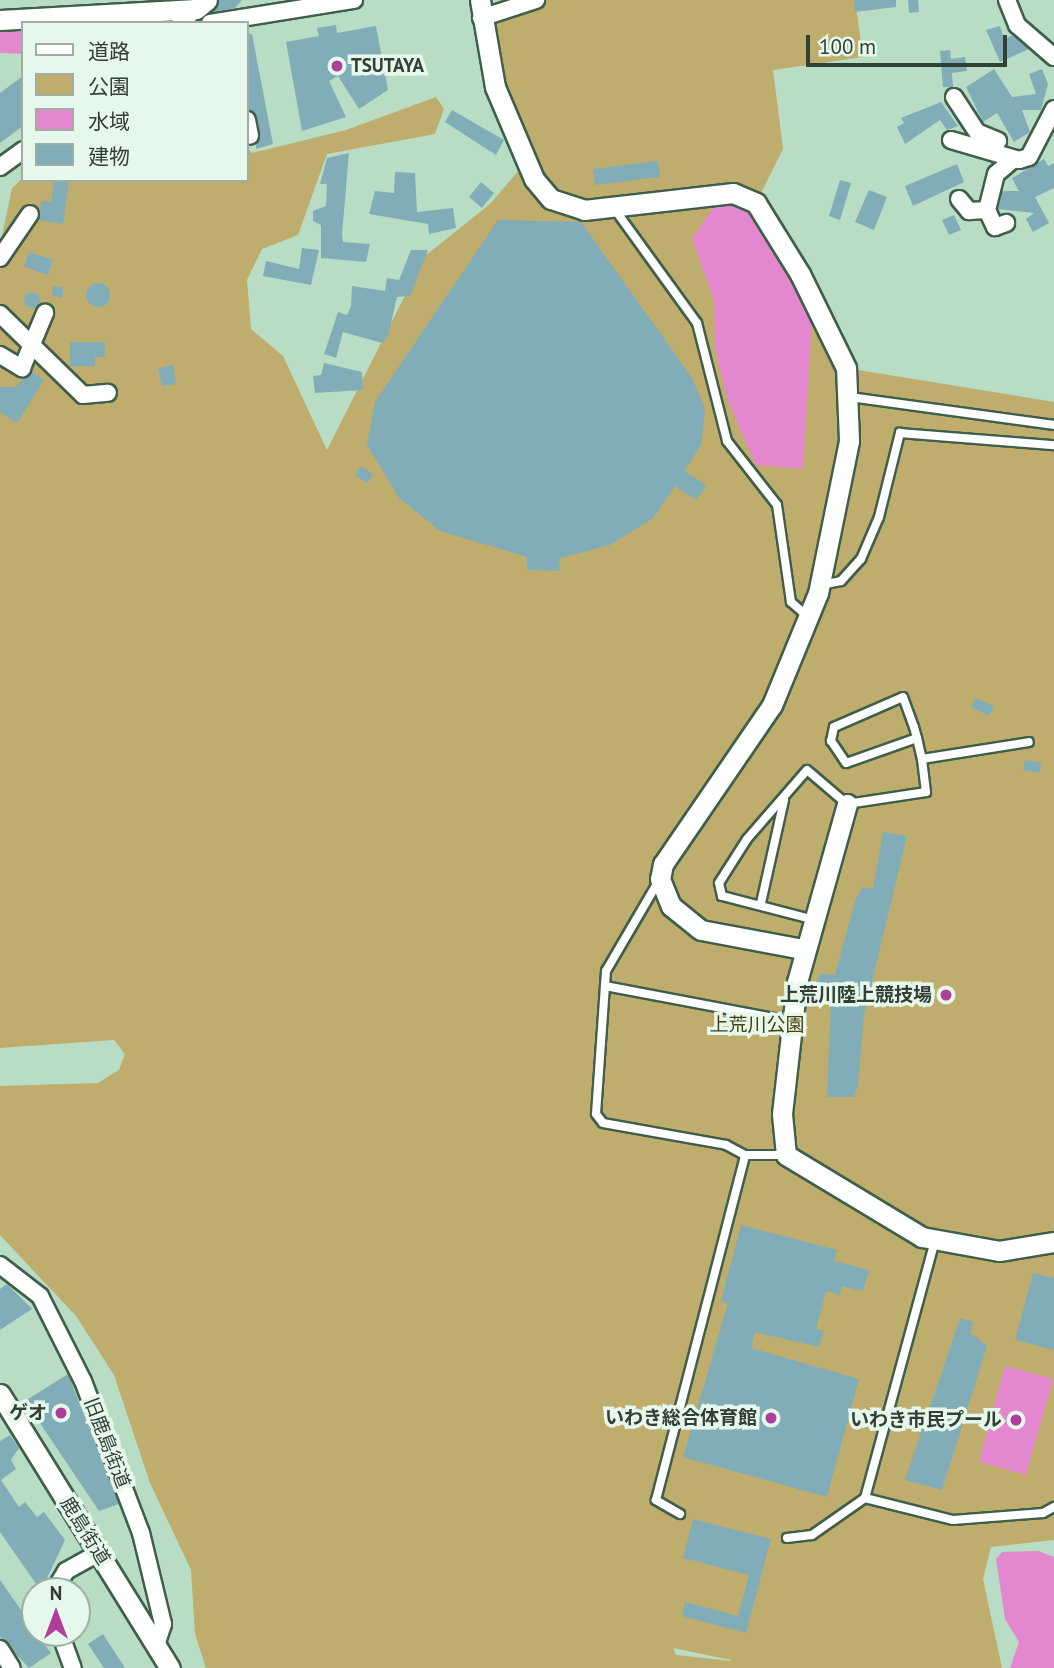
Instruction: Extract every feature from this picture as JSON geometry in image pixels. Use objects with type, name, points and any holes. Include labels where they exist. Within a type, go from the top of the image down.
[{"type":"street","points":[[0,20],[214,15],[354,0]]},
{"type":"street","points":[[536,0],[481,9],[495,87],[534,179],[565,205],[613,207],[733,193],[756,203],[836,339],[850,397],[849,441],[820,585],[772,705],[663,864],[660,879],[671,906],[701,930],[803,949]]},
{"type":"street","points":[[1007,0],[1017,25],[1054,57]]},
{"type":"street","points":[[188,21],[214,15]]},
{"type":"street","points":[[954,97],[977,132],[1021,158]]},
{"type":"street","points":[[1006,223],[995,227],[987,210],[996,174],[1021,158],[1054,110]]},
{"type":"street","points":[[248,125],[250,136]]},
{"type":"street","points":[[951,141],[1021,158]]},
{"type":"street","points":[[0,167],[21,151]]},
{"type":"street","points":[[959,200],[969,211],[987,210]]},
{"type":"street","points":[[0,258],[30,214]]},
{"type":"street","points":[[0,355],[22,368],[37,346],[45,313]]},
{"type":"street","points":[[0,314],[37,346],[83,395],[108,393]]},
{"type":"street","points":[[847,804],[803,949],[791,1021],[782,1114],[786,1155],[935,1241],[999,1251],[1054,1242]]},
{"type":"street","name":"旧鹿島街道","points":[[0,1265],[40,1296],[88,1393],[141,1533],[163,1624],[156,1646]]},
{"type":"street","name":"鹿島街道","points":[[0,1394],[170,1668]]},
{"type":"street","points":[[62,1577],[66,1571],[98,1553]]},
{"type":"street","points":[[65,1647],[73,1668]]},
{"type":"street","points":[[0,1649],[12,1668]]},
{"type":"lane","points":[[613,207],[697,323],[727,441],[777,505],[791,602],[809,617]]},
{"type":"lane","points":[[850,397],[1054,425]]},
{"type":"lane","points":[[820,585],[841,581],[861,559],[879,517],[900,433],[1054,445]]},
{"type":"lane","points":[[811,919],[761,903],[722,896],[719,883],[807,770],[847,804],[926,792],[917,738],[904,697],[834,727],[831,741],[846,763],[917,738]]},
{"type":"lane","points":[[922,760],[1029,742]]},
{"type":"lane","points":[[761,903],[785,796]]},
{"type":"lane","points":[[660,879],[610,962],[605,986],[596,1114],[603,1123],[726,1145],[745,1155],[786,1155]]},
{"type":"lane","points":[[605,986],[791,1021]]},
{"type":"lane","points":[[680,1514],[656,1500],[745,1155]]},
{"type":"lane","points":[[787,1538],[813,1535],[866,1498],[935,1241]]},
{"type":"lane","points":[[866,1498],[953,1520],[1032,1514],[1054,1507]]},
{"type":"green space","name":"上荒川公園","points":[[536,0],[855,0],[863,57],[773,70],[783,149],[756,203],[846,368],[1054,402],[1054,1540],[991,1547],[983,1579],[1002,1668],[206,1668],[195,1634],[191,1570],[150,1483],[114,1375],[76,1316],[0,1235],[0,1086],[98,1083],[119,1070],[125,1054],[114,1040],[0,1048],[0,246],[12,188],[21,180],[21,182],[248,182],[248,149],[252,153],[346,130],[436,97],[444,109],[435,134],[327,154],[298,235],[262,249],[247,280],[251,329],[283,356],[327,450],[425,256],[490,204],[526,162],[481,18]],"holes":[[[673,1648],[731,1660],[676,1655]]]},
{"type":"water","points":[[715,205],[741,206],[760,222],[812,318],[803,469],[756,465],[728,401],[715,348],[714,300],[692,239]]},
{"type":"water","name":"いわき市民プール","points":[[1005,1366],[1053,1379],[1026,1475],[979,1462]]},
{"type":"water","points":[[1038,1551],[1054,1557],[1054,1668],[1010,1668],[1019,1642],[1005,1619],[996,1559],[1002,1552]]},
{"type":"building","points":[[219,0],[242,0],[235,8],[212,12]]},
{"type":"building","points":[[854,0],[896,0],[896,7],[855,12]]},
{"type":"building","points":[[908,0],[918,0],[919,12],[909,13]]},
{"type":"building","name":"TSUTAYA","points":[[336,25],[337,33],[376,26],[388,90],[359,109],[338,76],[329,81],[346,117],[302,131],[286,42],[319,36],[317,28]]},
{"type":"building","points":[[1000,26],[1004,39],[1013,35],[1029,49],[1000,62],[986,30]]},
{"type":"building","points":[[248,34],[252,34],[273,144],[256,149],[257,118],[248,111]]},
{"type":"building","points":[[950,50],[951,59],[965,57],[967,71],[952,73],[953,87],[943,87],[940,51]]},
{"type":"building","points":[[994,69],[1012,97],[1036,94],[1029,74],[1042,69],[1048,84],[1041,110],[1022,110],[1030,132],[1014,142],[997,113],[983,122],[966,87]]},
{"type":"building","points":[[21,77],[21,127],[0,143],[0,93]]},
{"type":"building","points":[[941,102],[958,126],[947,130],[940,120],[905,144],[897,127],[904,123],[901,118]]},
{"type":"building","points":[[452,110],[504,140],[496,155],[445,122]]},
{"type":"building","points":[[349,153],[343,242],[370,244],[366,262],[321,258],[321,225],[313,221],[313,211],[326,206],[327,184],[320,184],[327,158]]},
{"type":"building","points":[[1044,159],[1048,166],[1054,163],[1054,188],[1035,197],[1049,223],[1033,232],[1026,219],[1034,213],[998,209],[1002,191],[1019,191],[1012,178]]},
{"type":"building","points":[[658,161],[660,177],[595,185],[593,169]]},
{"type":"building","points":[[957,164],[964,182],[913,206],[905,186]]},
{"type":"building","points":[[395,172],[415,173],[417,212],[453,208],[456,228],[429,234],[428,224],[369,214],[375,191],[394,193]]},
{"type":"building","points":[[840,180],[851,183],[840,220],[829,216]]},
{"type":"building","points":[[54,182],[69,182],[63,224],[39,220],[41,201],[51,202]]},
{"type":"building","points":[[481,182],[494,193],[482,208],[469,197]]},
{"type":"building","points":[[869,190],[887,197],[874,230],[855,222]]},
{"type":"building","points":[[954,215],[961,230],[949,235],[942,220]]},
{"type":"building","points":[[498,220],[581,222],[692,378],[705,409],[701,445],[684,471],[706,485],[696,500],[675,486],[653,518],[610,545],[560,558],[559,571],[527,570],[527,557],[440,531],[399,498],[367,445],[375,402]]},
{"type":"building","points":[[302,248],[319,250],[311,285],[263,276],[266,261],[299,269]]},
{"type":"building","points":[[411,250],[428,250],[410,296],[397,297],[388,336],[382,343],[343,332],[336,358],[324,354],[338,312],[347,315],[351,306],[352,286],[385,291],[387,278],[399,280]]},
{"type":"building","points":[[29,252],[53,260],[48,275],[24,267]]},
{"type":"building","points":[[98,283],[106,287],[110,295],[106,303],[98,307],[90,303],[86,295],[90,287]]},
{"type":"building","points":[[53,286],[63,287],[62,298],[52,296]]},
{"type":"building","points":[[29,292],[35,292],[40,300],[38,306],[29,308],[24,303],[24,297]]},
{"type":"building","points":[[70,342],[105,342],[105,357],[95,357],[95,366],[70,366]]},
{"type":"building","points":[[324,363],[362,372],[363,390],[315,393],[313,376],[321,375]]},
{"type":"building","points":[[173,365],[176,384],[162,386],[158,368]]},
{"type":"building","points":[[32,372],[44,380],[17,423],[0,412],[0,387],[15,387]]},
{"type":"building","points":[[360,466],[373,474],[367,483],[355,475]]},
{"type":"building","points":[[975,698],[994,706],[989,716],[971,707]]},
{"type":"building","points":[[1025,760],[1041,763],[1039,773],[1023,770]]},
{"type":"building","points":[[883,832],[907,836],[864,1015],[858,1085],[854,1097],[827,1097],[831,1002],[817,1000],[817,980],[821,973],[835,975],[856,898],[863,887],[873,889]]},
{"type":"building","name":"いわき総合体育館","points":[[741,1225],[837,1250],[834,1261],[869,1270],[863,1291],[842,1286],[840,1295],[826,1291],[816,1329],[824,1331],[819,1347],[755,1332],[751,1348],[859,1379],[827,1497],[683,1457],[728,1303],[721,1301]]},
{"type":"building","points":[[1033,1273],[1054,1278],[1054,1350],[1015,1340]]},
{"type":"building","points":[[7,1284],[32,1309],[0,1330],[0,1289]]},
{"type":"building","points":[[960,1318],[973,1322],[970,1333],[987,1346],[942,1490],[905,1480]]},
{"type":"building","name":"ゲオ","points":[[68,1374],[119,1504],[99,1511],[25,1401]]},
{"type":"building","points":[[10,1435],[19,1448],[11,1460],[16,1469],[1,1480],[19,1507],[25,1502],[37,1517],[44,1512],[65,1540],[48,1577],[31,1577],[0,1532],[0,1441]]},
{"type":"building","points":[[693,1519],[771,1539],[746,1633],[682,1616],[685,1602],[738,1616],[749,1575],[683,1558]]},
{"type":"building","points":[[0,1580],[21,1610],[21,1647],[47,1647],[51,1653],[29,1668],[0,1637]]},
{"type":"building","points":[[103,1634],[125,1668],[104,1668],[90,1647],[91,1642]]},
{"type":"waterway","points":[[0,41],[21,42]]},
{"type":"place","name":"TSUTAYA","points":[[337,66]]},
{"type":"place","name":"上荒川陸上競技場","points":[[946,995]]},
{"type":"place","name":"ゲオ","points":[[61,1413]]},
{"type":"place","name":"いわき総合体育館","points":[[771,1418]]},
{"type":"place","name":"いわき市民プール","points":[[1016,1420]]}]
